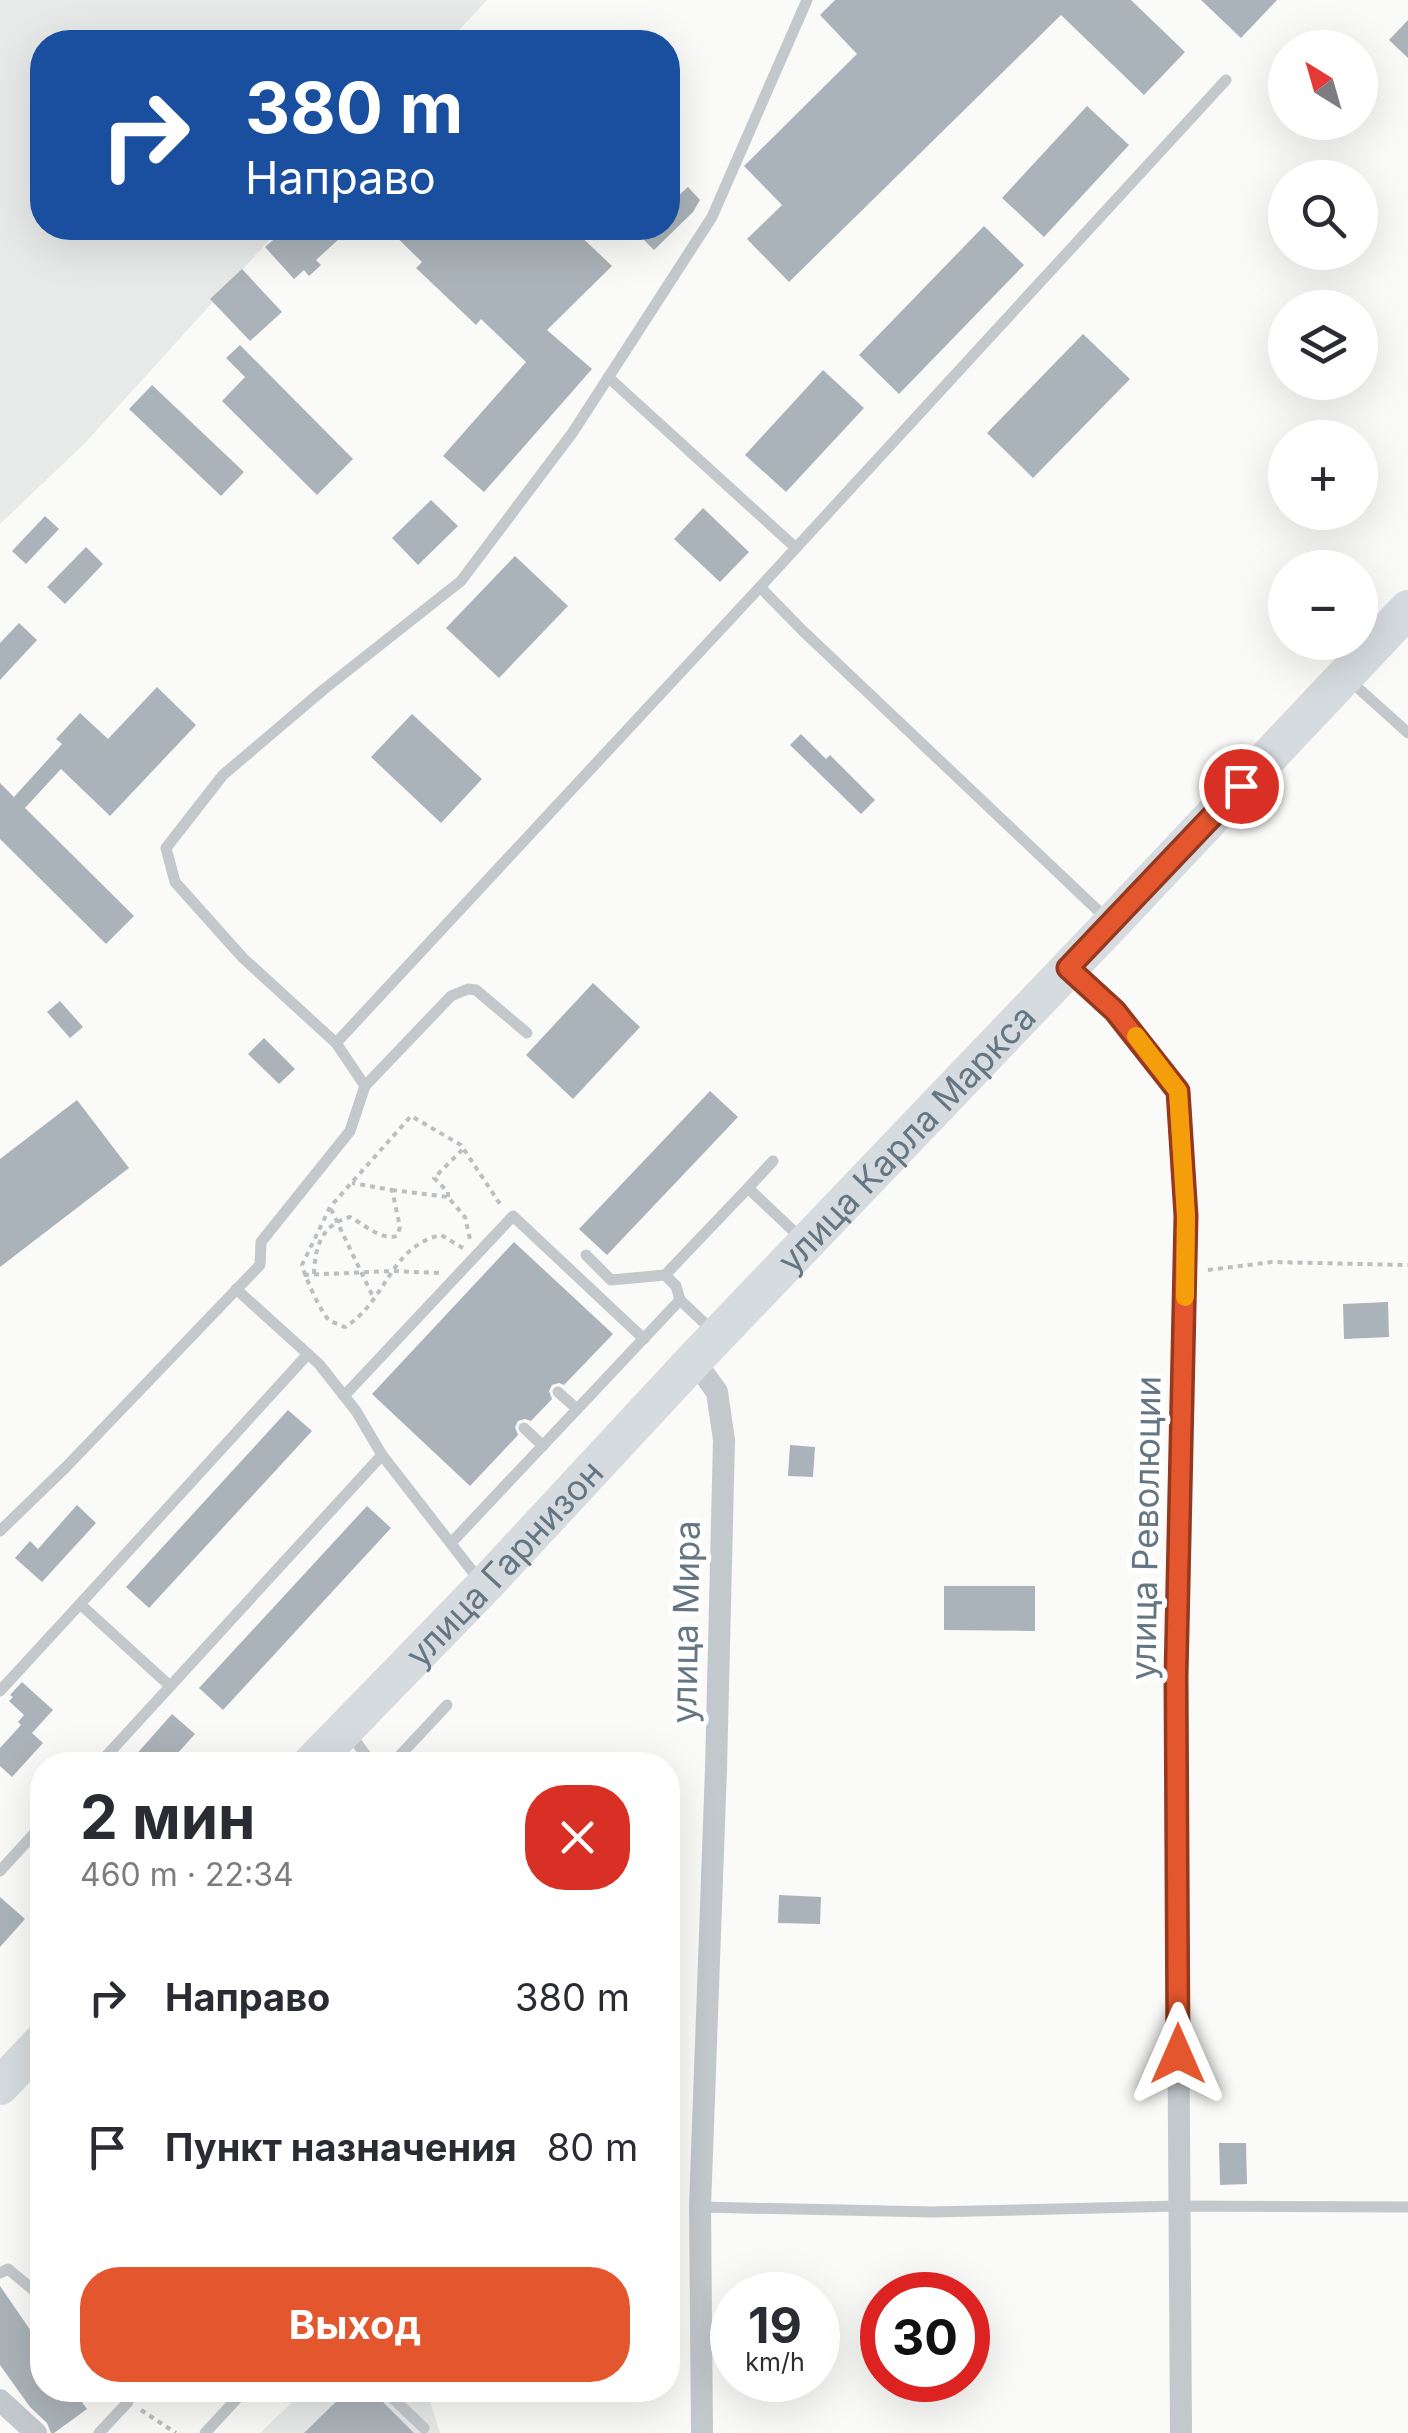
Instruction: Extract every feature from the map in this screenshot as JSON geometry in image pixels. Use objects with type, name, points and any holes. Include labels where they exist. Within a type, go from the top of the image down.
[{"type":"main road","name":"улица Карла Маркса","points":[[706,1348],[1408,609]]},
{"type":"main road","name":"улица Гарнизон","points":[[323,1752],[706,1348]]},
{"type":"main road","points":[[0,2086],[30,2055]]},
{"type":"street","name":"улица Революции","points":[[1068,968],[1115,1011],[1178,1091],[1186,1216],[1176,1676],[1182,2433]]},
{"type":"street","name":"улица Мира","points":[[702,2433],[700,2207],[724,1440],[718,1392],[706,1348]]},
{"type":"street","points":[[0,2400],[36,2433]]},
{"type":"lane","points":[[365,1086],[336,1043],[243,958],[175,882],[166,848],[222,775],[461,582],[573,432],[712,217],[808,0]]},
{"type":"lane","points":[[336,1043],[1226,80]]},
{"type":"lane","points":[[608,377],[796,548]]},
{"type":"lane","points":[[760,586],[1112,923]]},
{"type":"lane","points":[[1345,676],[1408,733]]},
{"type":"lane","points":[[0,1531],[260,1264],[260,1242],[350,1131],[365,1086],[450,996],[476,990],[527,1033]]},
{"type":"lane","points":[[586,1255],[611,1280],[665,1275],[772,1161]]},
{"type":"lane","points":[[748,1188],[806,1243]]},
{"type":"lane","points":[[344,1396],[513,1216],[644,1338]]},
{"type":"lane","points":[[665,1275],[676,1286],[706,1348]]},
{"type":"lane","points":[[236,1289],[319,1364],[382,1454],[484,1586]]},
{"type":"lane","points":[[452,1544],[680,1300]]},
{"type":"lane","points":[[0,1691],[308,1354]]},
{"type":"lane","points":[[558,1392],[577,1409]]},
{"type":"lane","points":[[524,1428],[543,1446]]},
{"type":"lane","points":[[110,1752],[382,1454]]},
{"type":"lane","points":[[80,1604],[170,1686]]},
{"type":"lane","points":[[403,1752],[447,1705]]},
{"type":"lane","points":[[346,1728],[364,1752]]},
{"type":"lane","points":[[0,1871],[30,1838]]},
{"type":"lane","points":[[700,2207],[932,2212],[1178,2206],[1408,2207]]},
{"type":"lane","points":[[0,2272],[8,2268],[30,2287]]},
{"type":"lane","points":[[98,2433],[125,2402]]},
{"type":"lane","points":[[205,2433],[234,2402]]},
{"type":"lane","points":[[397,2402],[424,2428]]},
{"type":"path","points":[[352,1183],[448,1198],[465,1217],[472,1253],[441,1235],[422,1239],[402,1257],[374,1299],[346,1327],[330,1320],[322,1310],[302,1265],[330,1207],[410,1116],[460,1145],[510,1220]]},
{"type":"path","points":[[448,1198],[448,1192],[434,1178],[463,1149]]},
{"type":"path","points":[[314,1274],[319,1242],[327,1228],[337,1221],[350,1218],[380,1235],[398,1236],[400,1227],[392,1190]]},
{"type":"path","points":[[330,1207],[374,1299]]},
{"type":"path","points":[[1186,1273],[1272,1262],[1408,1264]]},
{"type":"path","points":[[304,1274],[459,1274]]},
{"type":"path","points":[[137,2402],[176,2433]]},
{"type":"shaded area","points":[[0,0],[487,0],[459,30],[30,30],[30,240],[269,240],[84,444],[0,524]]},
{"type":"shaded area","points":[[292,2402],[430,2402],[440,2433],[260,2433]]},
{"type":"building","points":[[835,0],[1131,0],[1185,52],[1144,95],[1061,15],[789,282],[747,239],[782,205],[744,166],[857,54],[820,15]]},
{"type":"building","points":[[1201,0],[1277,0],[1241,38]]},
{"type":"building","points":[[1408,20],[1408,58],[1389,40]]},
{"type":"building","points":[[1087,106],[1129,145],[1044,237],[1002,198]]},
{"type":"building","points":[[688,187],[700,200],[680,225],[680,194]]},
{"type":"building","points":[[984,226],[1024,265],[899,394],[859,355]]},
{"type":"building","points":[[273,240],[338,240],[316,260],[321,265],[309,276],[304,270],[294,279],[265,247]]},
{"type":"building","points":[[399,240],[585,240],[612,266],[547,330],[592,369],[484,492],[443,456],[526,362],[481,319],[476,325],[416,268],[422,262]]},
{"type":"building","points":[[644,240],[664,240],[654,250]]},
{"type":"building","points":[[242,269],[282,312],[250,341],[210,299]]},
{"type":"building","points":[[1083,334],[1130,379],[1033,478],[987,433]]},
{"type":"building","points":[[240,345],[353,459],[317,495],[222,401],[245,377],[226,358]]},
{"type":"building","points":[[823,370],[864,408],[786,492],[745,455]]},
{"type":"building","points":[[152,385],[244,472],[221,496],[129,409]]},
{"type":"building","points":[[431,500],[458,526],[418,565],[392,538]]},
{"type":"building","points":[[703,508],[749,552],[720,582],[674,539]]},
{"type":"building","points":[[45,516],[59,529],[26,564],[12,551]]},
{"type":"building","points":[[86,547],[103,564],[65,604],[47,587]]},
{"type":"building","points":[[515,556],[568,606],[499,678],[446,628]]},
{"type":"building","points":[[19,623],[37,640],[0,680],[0,643]]},
{"type":"building","points":[[157,687],[196,725],[110,816],[61,769],[25,808],[134,916],[106,944],[0,839],[0,783],[14,797],[62,744],[56,739],[80,713],[108,739]]},
{"type":"building","points":[[412,714],[482,779],[441,823],[371,757]]},
{"type":"building","points":[[801,734],[826,759],[830,755],[875,800],[861,814],[790,745]]},
{"type":"building","points":[[593,983],[640,1027],[573,1099],[526,1055]]},
{"type":"building","points":[[60,1001],[83,1027],[70,1038],[47,1012]]},
{"type":"building","points":[[264,1038],[295,1069],[279,1084],[248,1054]]},
{"type":"building","points":[[710,1091],[738,1117],[607,1255],[579,1229]]},
{"type":"building","points":[[77,1100],[129,1168],[0,1267],[0,1159]]},
{"type":"building","points":[[514,1242],[613,1334],[564,1385],[552,1385],[552,1399],[531,1421],[518,1421],[518,1435],[470,1486],[372,1394]]},
{"type":"building","points":[[1388,1302],[1389,1337],[1344,1339],[1343,1304]]},
{"type":"building","points":[[288,1410],[312,1431],[149,1608],[126,1587]]},
{"type":"building","points":[[790,1445],[815,1447],[813,1477],[788,1476]]},
{"type":"building","points":[[77,1505],[96,1523],[42,1582],[15,1558],[30,1541],[38,1549]]},
{"type":"building","points":[[367,1506],[391,1528],[223,1710],[199,1688]]},
{"type":"building","points":[[944,1586],[1035,1586],[1035,1631],[944,1630]]},
{"type":"building","points":[[22,1682],[53,1710],[32,1733],[43,1743],[30,1752],[30,1757],[12,1777],[0,1766],[0,1748],[21,1725],[18,1722],[24,1715],[9,1701],[13,1697],[10,1695]]},
{"type":"building","points":[[172,1714],[195,1734],[179,1752],[138,1752]]},
{"type":"building","points":[[779,1895],[821,1897],[820,1924],[778,1923]]},
{"type":"building","points":[[0,1897],[25,1919],[0,1947]]},
{"type":"building","points":[[1219,2143],[1246,2143],[1247,2184],[1220,2185]]},
{"type":"building","points":[[0,2286],[30,2330],[30,2402],[82,2402],[87,2409],[51,2433],[0,2365]]},
{"type":"building","points":[[336,2402],[383,2402],[414,2433],[304,2433]]},
{"type":"slow traffic","points":[[1136,1036],[1178,1091],[1186,1216],[1185,1297]]},
{"type":"route","points":[[1178,2054],[1176,1676],[1186,1216],[1178,1091],[1115,1011],[1068,968],[1241,786]]}]
